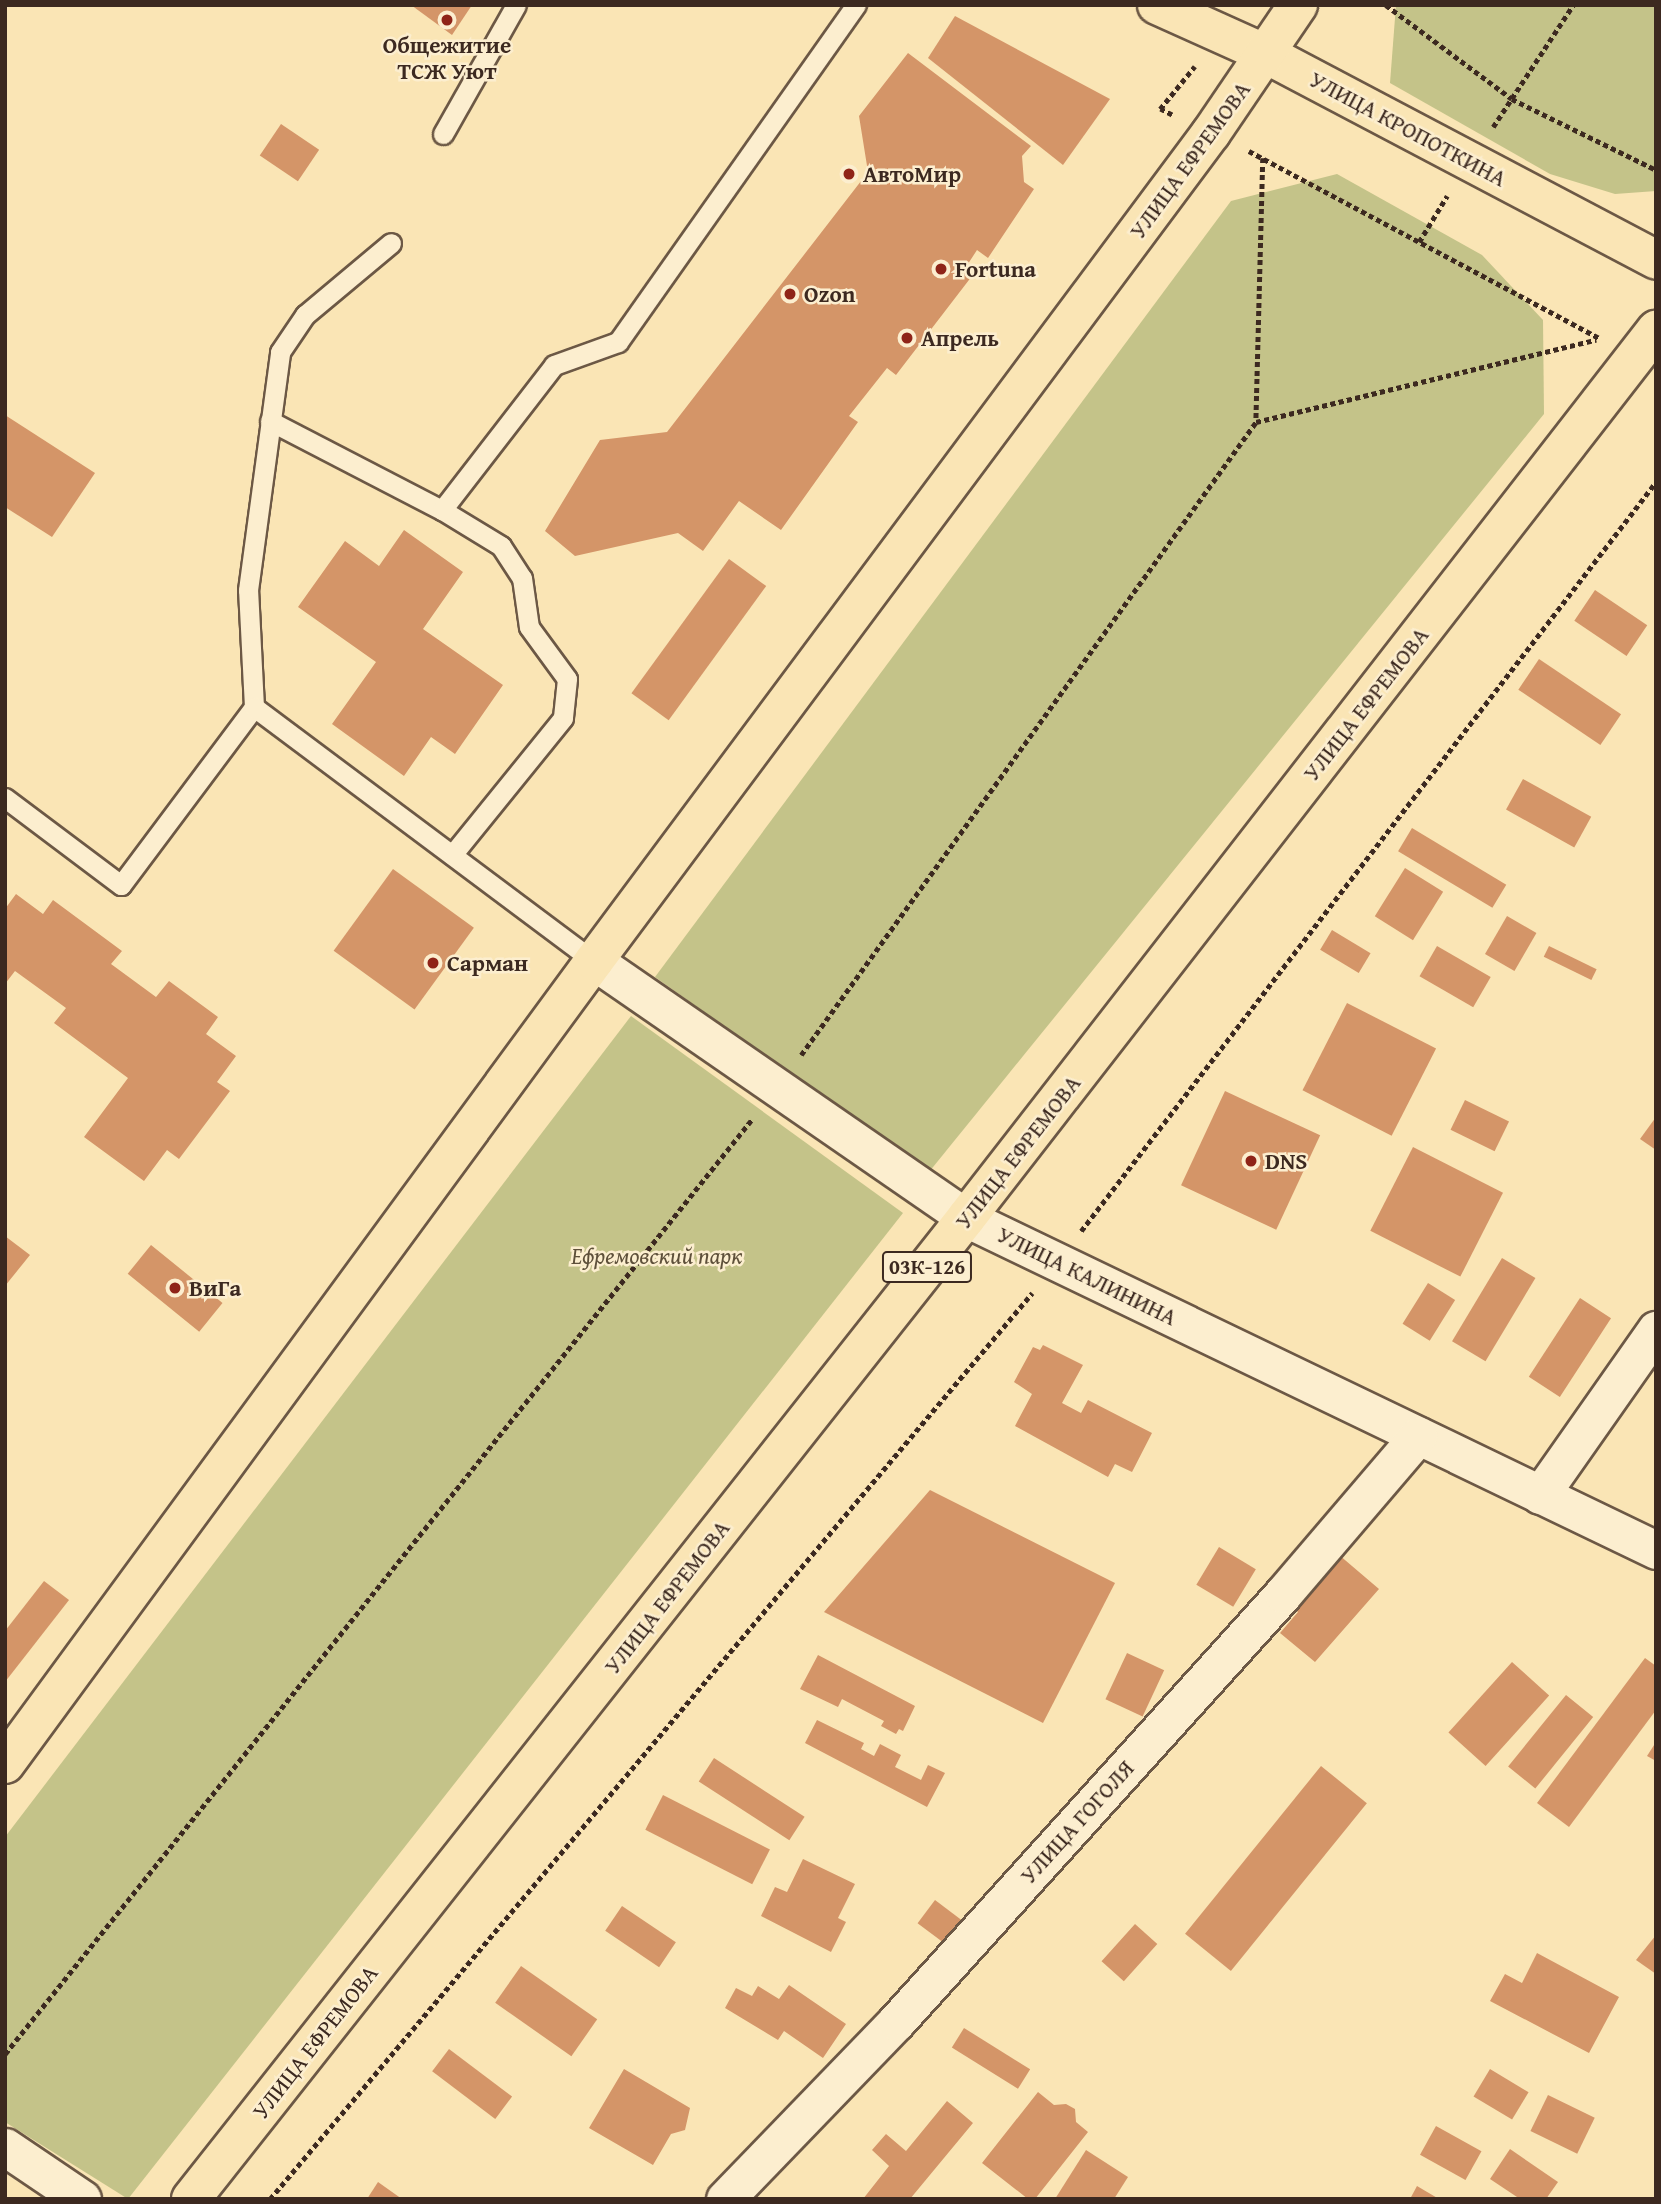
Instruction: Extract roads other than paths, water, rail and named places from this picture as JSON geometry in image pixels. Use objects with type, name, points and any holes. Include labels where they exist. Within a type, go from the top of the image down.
[{"type":"main road","name":"УЛИЦА КРОПОТКИНА","points":[[1157,5],[1266,54],[1656,260]]},
{"type":"main road","name":"УЛИЦА ЕФРЕМОВА","points":[[5,1764],[594,961],[1266,54],[1298,5]]},
{"type":"main road","name":"УЛИЦА ЕФРЕМОВА","points":[[191,2199],[966,1218],[1656,330]]},
{"type":"street","name":"УЛИЦА КАЛИНИНА","points":[[594,961],[966,1218],[1656,1550]]},
{"type":"street","points":[[1540,1495],[1656,1330]]},
{"type":"street","name":"УЛИЦА ГОГОЛЯ","points":[[725,2199],[915,2002],[1283,1594],[1418,1436]]},
{"type":"street","points":[[5,2147],[82,2199]]},
{"type":"lane","points":[[443,134],[516,5]]},
{"type":"lane","points":[[442,510],[554,365],[618,342],[856,5]]},
{"type":"lane","points":[[5,798],[121,885],[254,707],[248,590],[280,352],[305,315],[391,243]]},
{"type":"lane","points":[[270,421],[442,510],[501,547],[522,578],[529,627],[567,679],[563,718],[452,855]]},
{"type":"lane","points":[[254,707],[594,961]]},
{"type":"place","name":"Общежитие ТСЖ Уют","points":[[447,20]]},
{"type":"place","name":"АвтоМир","points":[[849,174]]},
{"type":"place","name":"Fortuna","points":[[941,269]]},
{"type":"place","name":"Ozon","points":[[790,294]]},
{"type":"place","name":"Апрель","points":[[907,338]]},
{"type":"place","name":"Сарман","points":[[433,963]]},
{"type":"place","name":"DNS","points":[[1251,1161]]},
{"type":"place","name":"ВиГа","points":[[175,1288]]},
{"type":"park label","name":"Ефремовский парк","points":[[657,1256]]}]
